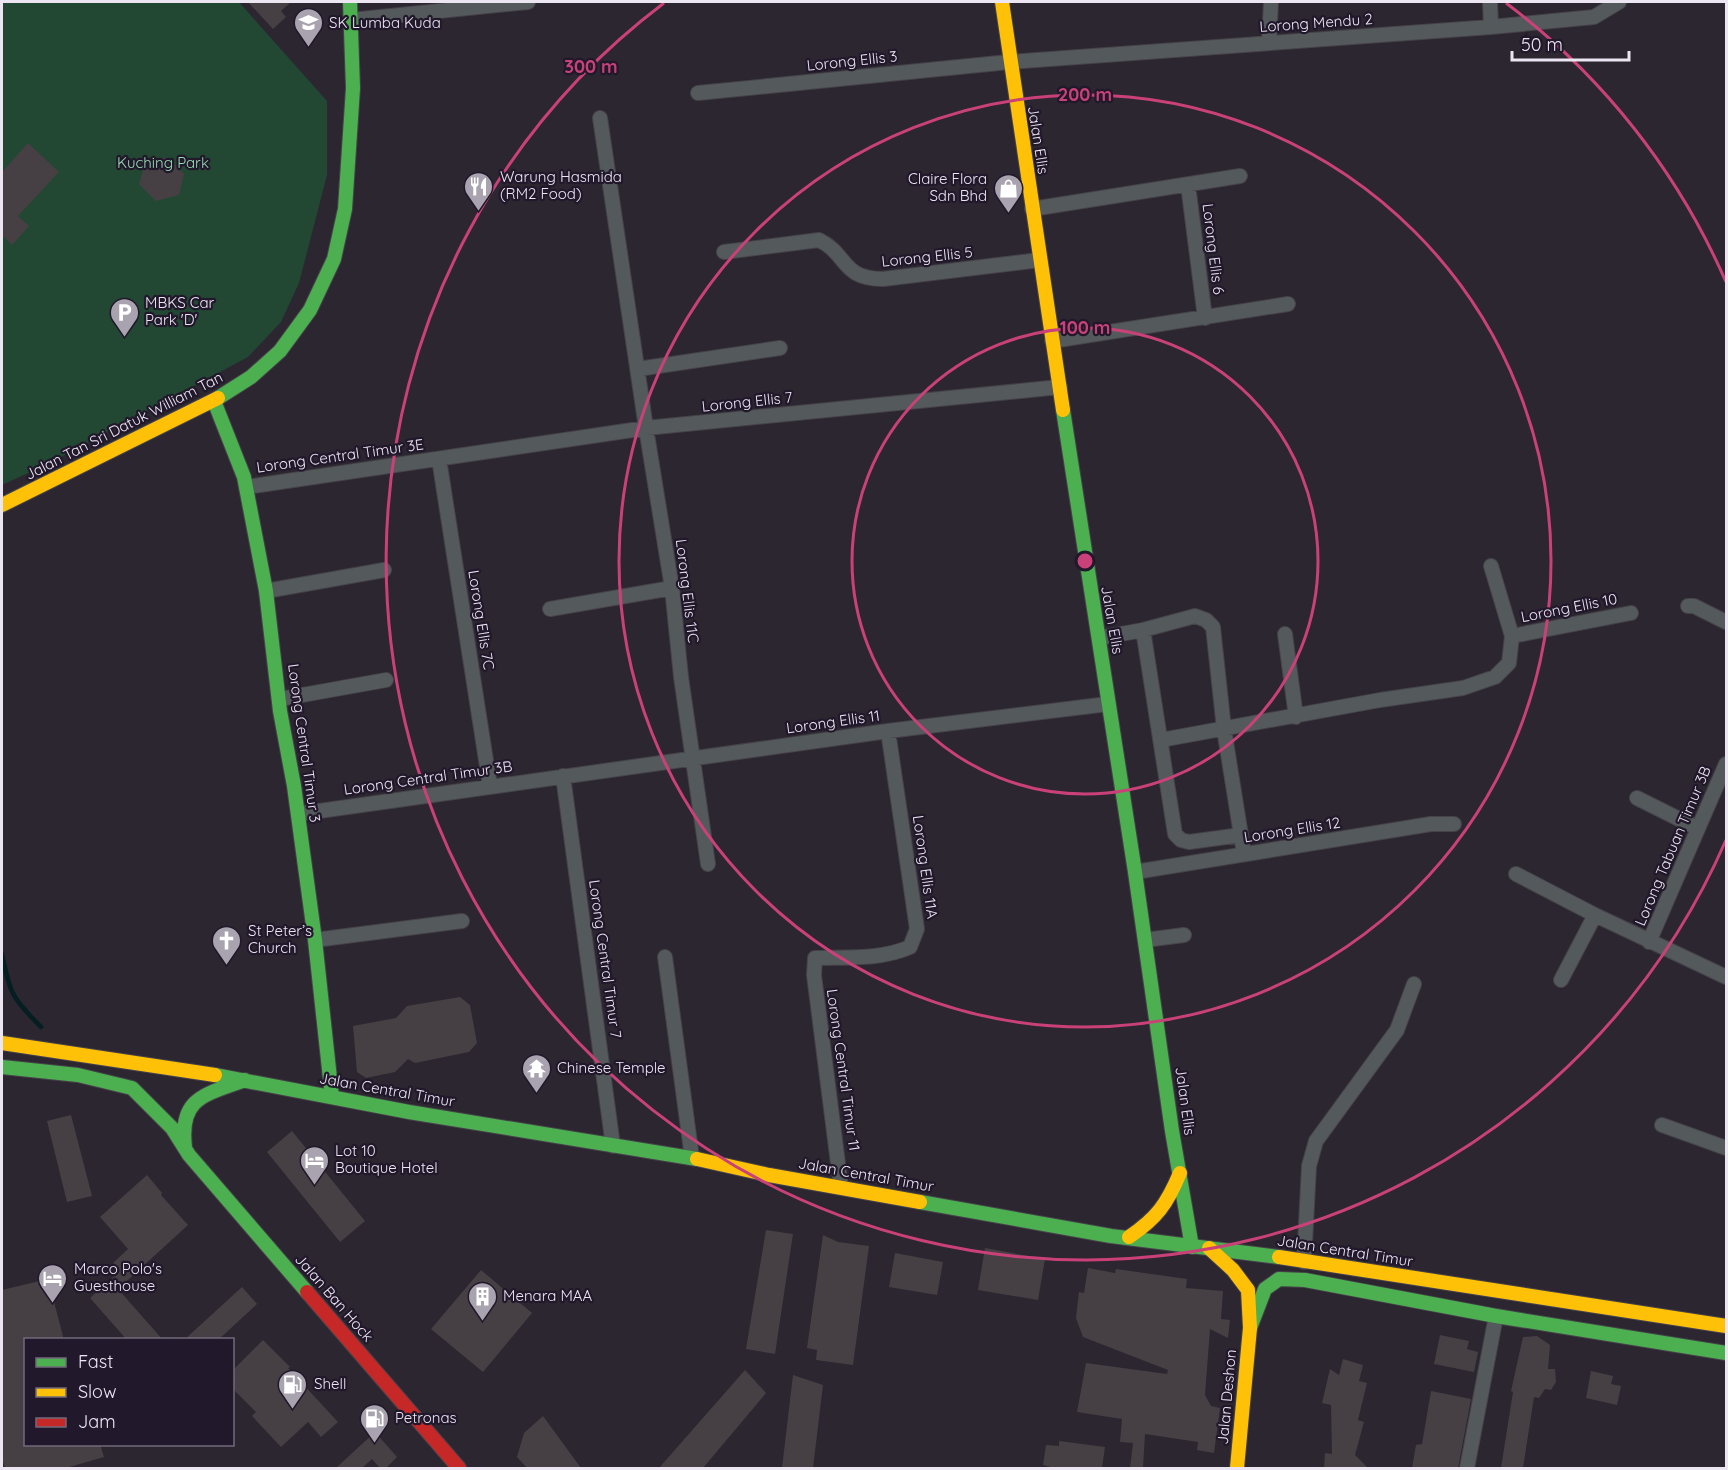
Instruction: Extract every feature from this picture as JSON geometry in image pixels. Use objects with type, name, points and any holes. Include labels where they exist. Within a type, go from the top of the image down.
[{"type":"main road","name":"Jalan Tan Sri Datuk William Tan","points":[[2,506],[214,400],[250,377],[280,351],[310,310],[334,260],[345,209],[353,88],[350,2]]},
{"type":"main road","name":"Jalan Ellis","points":[[1002,2],[1009,62],[1084,555],[1136,872],[1172,1131],[1192,1247]]},
{"type":"main road","name":"Lorong Central Timur 3","points":[[214,400],[246,487],[266,591],[280,711],[298,814],[315,940],[332,1097]]},
{"type":"main road","name":"Jalan Central Timur","points":[[2,1043],[246,1080],[332,1097],[692,1158],[769,1175],[1111,1236],[1209,1248],[1726,1326]]},
{"type":"main road","points":[[2,1067],[78,1075],[132,1088],[172,1128],[185,1149]]},
{"type":"main road","points":[[185,1149],[182,1135],[183,1119],[189,1107],[197,1099],[246,1080]]},
{"type":"main road","name":"Jalan Ban Hock","points":[[185,1149],[459,1468]]},
{"type":"main road","points":[[1129,1237],[1154,1220],[1168,1204],[1180,1172]]},
{"type":"main road","points":[[1209,1248],[1233,1270],[1248,1290],[1250,1328]]},
{"type":"main road","points":[[1250,1328],[1265,1289],[1279,1279],[1305,1280],[1496,1316],[1726,1353]]},
{"type":"main road","name":"Jalan Deshon","points":[[1237,1468],[1250,1328]]},
{"type":"street","points":[[351,20],[528,2]]},
{"type":"street","points":[[1269,42],[1271,2]]},
{"type":"street","points":[[1490,2],[1491,27]]},
{"type":"street","name":"Lorong Mendu 2","points":[[1009,62],[1491,27],[1593,17],[1619,2]]},
{"type":"street","name":"Lorong Ellis 3","points":[[698,93],[1009,62]]},
{"type":"street","name":"Lorong Ellis 11C","points":[[600,118],[672,588],[681,676],[708,864]]},
{"type":"street","points":[[1032,208],[1240,176]]},
{"type":"street","name":"Lorong Ellis 6","points":[[1188,185],[1205,318]]},
{"type":"street","name":"Lorong Ellis 5","points":[[724,252],[819,240],[828,244],[841,261],[866,279],[1040,261]]},
{"type":"street","points":[[1052,340],[1288,304]]},
{"type":"street","points":[[638,369],[780,348]]},
{"type":"street","name":"Lorong Ellis 7","points":[[439,459],[646,428],[1059,387]]},
{"type":"street","name":"Lorong Central Timur 3E","points":[[246,487],[439,459]]},
{"type":"street","name":"Lorong Ellis 7C","points":[[439,459],[490,786]]},
{"type":"street","points":[[1161,740],[1380,700],[1463,688],[1495,677],[1509,663],[1512,636],[1491,566]]},
{"type":"street","points":[[266,591],[384,570]]},
{"type":"street","points":[[549,609],[672,588]]},
{"type":"street","points":[[1688,606],[1694,606],[1726,622]]},
{"type":"street","name":"Lorong Ellis 10","points":[[1512,636],[1631,613]]},
{"type":"street","points":[[1099,638],[1143,630],[1195,616],[1206,620],[1213,627],[1224,729],[1244,854]]},
{"type":"street","points":[[1143,630],[1175,834],[1181,840],[1189,842],[1241,835]]},
{"type":"street","points":[[1285,634],[1296,717]]},
{"type":"street","points":[[280,699],[386,680]]},
{"type":"street","name":"Lorong Ellis 11","points":[[563,776],[888,731],[1108,704]]},
{"type":"street","name":"Lorong Ellis 11A","points":[[815,958],[877,957],[897,953],[909,947],[917,929],[888,731]]},
{"type":"street","name":"Lorong Tabuan Timur 3B","points":[[1649,942],[1726,764]]},
{"type":"street","name":"Lorong Central Timur 3B","points":[[298,814],[563,776]]},
{"type":"street","name":"Lorong Central Timur 7","points":[[563,776],[613,1146]]},
{"type":"street","points":[[1637,798],[1697,828]]},
{"type":"street","name":"Lorong Ellis 12","points":[[1136,872],[1431,824],[1454,824]]},
{"type":"street","points":[[1516,874],[1649,942],[1726,977]]},
{"type":"street","points":[[1561,980],[1595,915]]},
{"type":"street","points":[[315,940],[462,921]]},
{"type":"street","points":[[1145,940],[1185,935]]},
{"type":"street","points":[[664,957],[692,1158]]},
{"type":"street","name":"Lorong Central Timur 11","points":[[815,958],[814,975],[841,1187]]},
{"type":"street","points":[[1304,1262],[1309,1166],[1316,1141],[1397,1030],[1414,984]]},
{"type":"street","points":[[1662,1125],[1726,1148]]},
{"type":"street","points":[[1467,1468],[1496,1316]]},
{"type":"green space","name":"Kuching Park","points":[[2,2],[239,2],[327,101],[327,175],[299,283],[281,322],[248,357],[52,462],[2,485]]},
{"type":"building","points":[[248,2],[291,2],[281,11],[286,17],[273,29]]},
{"type":"building","points":[[28,143],[59,172],[18,216],[29,226],[12,245],[2,235],[2,172]]},
{"type":"building","points":[[167,157],[184,174],[179,195],[156,201],[139,184],[145,163]]},
{"type":"building","points":[[460,997],[470,1005],[477,1043],[469,1052],[415,1063],[408,1059],[395,1072],[366,1078],[357,1072],[353,1026],[396,1018],[407,1006]]},
{"type":"building","points":[[71,1115],[92,1196],[67,1202],[47,1121]]},
{"type":"building","name":"Lot 10 Boutique Hotel","points":[[292,1131],[365,1221],[340,1242],[267,1152]]},
{"type":"building","points":[[147,1175],[162,1193],[161,1195],[188,1225],[118,1289],[161,1338],[125,1338],[90,1298],[120,1271],[113,1263],[128,1249],[100,1217]]},
{"type":"building","points":[[766,1230],[793,1234],[775,1354],[746,1349]]},
{"type":"building","points":[[823,1235],[838,1242],[869,1246],[853,1365],[816,1360],[817,1350],[807,1348]]},
{"type":"building","points":[[985,1248],[1045,1259],[1038,1300],[978,1290]]},
{"type":"building","points":[[895,1253],[943,1262],[937,1295],[889,1287]]},
{"type":"building","points":[[1088,1268],[1115,1273],[1116,1269],[1187,1279],[1186,1288],[1223,1291],[1221,1319],[1230,1320],[1228,1338],[1210,1329],[1205,1395],[1211,1406],[1220,1408],[1214,1453],[1197,1450],[1198,1442],[1145,1434],[1143,1468],[1130,1468],[1133,1443],[1120,1442],[1122,1419],[1077,1412],[1086,1363],[1167,1374],[1168,1370],[1083,1337],[1076,1318],[1079,1292],[1084,1293]]},
{"type":"building","name":"Menara MAA","points":[[481,1270],[532,1313],[483,1372],[431,1329]]},
{"type":"building","points":[[48,1279],[63,1338],[24,1338],[24,1446],[101,1446],[104,1457],[66,1468],[5,1468],[2,1459],[2,1290]]},
{"type":"building","points":[[242,1287],[257,1304],[220,1338],[186,1338]]},
{"type":"building","points":[[1440,1335],[1469,1341],[1467,1349],[1478,1352],[1474,1372],[1434,1364]]},
{"type":"building","points":[[1537,1336],[1550,1345],[1548,1369],[1555,1369],[1556,1382],[1551,1390],[1545,1389],[1539,1398],[1534,1397],[1523,1468],[1501,1468],[1513,1392],[1511,1391],[1523,1337]]},
{"type":"building","points":[[263,1340],[338,1422],[321,1437],[308,1422],[281,1447],[252,1416],[256,1412],[234,1390],[234,1369]]},
{"type":"building","points":[[1343,1359],[1363,1365],[1359,1381],[1367,1383],[1358,1420],[1364,1422],[1355,1455],[1368,1468],[1324,1468],[1325,1453],[1332,1454],[1331,1405],[1322,1403],[1330,1369],[1339,1375]]},
{"type":"building","points":[[745,1370],[766,1393],[703,1468],[659,1468]]},
{"type":"building","points":[[1591,1371],[1613,1376],[1611,1384],[1621,1386],[1617,1405],[1586,1398]]},
{"type":"building","points":[[793,1375],[823,1385],[813,1468],[782,1468]]},
{"type":"building","points":[[1431,1391],[1471,1399],[1458,1468],[1412,1468],[1416,1445],[1422,1444]]},
{"type":"building","points":[[543,1416],[581,1468],[527,1468],[517,1457],[524,1433]]},
{"type":"building","name":"Petronas","points":[[375,1432],[397,1457],[386,1468],[380,1468],[372,1459],[362,1468],[336,1468]]},
{"type":"building","points":[[1059,1441],[1105,1447],[1102,1468],[1054,1468],[1043,1465],[1046,1445],[1059,1446]]},
{"type":"waterway","points":[[2,954],[7,978],[14,995],[41,1027]]},
{"type":"traffic: fast","points":[[218,398],[251,377],[280,351],[310,310],[334,259],[345,209],[353,88],[350,2]]},
{"type":"traffic: fast","points":[[214,401],[244,477],[266,591],[280,711],[294,786],[315,940],[332,1097]]},
{"type":"traffic: fast","points":[[1063,410],[1135,872],[1172,1131],[1192,1247]]},
{"type":"traffic: fast","points":[[2,1067],[78,1075],[132,1088],[172,1128],[189,1155],[307,1292]]},
{"type":"traffic: fast","points":[[215,1075],[409,1112],[697,1159]]},
{"type":"traffic: fast","points":[[185,1147],[186,1118],[198,1100],[245,1080]]},
{"type":"traffic: fast","points":[[920,1202],[1111,1236],[1279,1257]]},
{"type":"traffic: fast","points":[[1250,1328],[1265,1289],[1279,1279],[1305,1280],[1496,1316],[1726,1353]]},
{"type":"traffic: slow","points":[[1002,2],[1063,410]]},
{"type":"traffic: slow","points":[[2,505],[218,398]]},
{"type":"traffic: slow","points":[[2,1043],[215,1075]]},
{"type":"traffic: slow","points":[[697,1159],[769,1175],[920,1202]]},
{"type":"traffic: slow","points":[[1129,1237],[1160,1210],[1180,1173]]},
{"type":"traffic: slow","points":[[1209,1248],[1233,1270],[1248,1290],[1250,1328],[1237,1468]]},
{"type":"traffic: slow","points":[[1279,1257],[1726,1326]]},
{"type":"traffic: jam","points":[[307,1292],[459,1468]]},
{"type":"place","name":"SK Lumba Kuda","points":[[308,48]]},
{"type":"place","name":"Warung Hasmida (RM2 Food)","points":[[479,212]]},
{"type":"place","name":"Claire Flora Sdn Bhd","points":[[1008,214]]},
{"type":"place","name":"MBKS Car Park 'D'","points":[[124,338]]},
{"type":"place","name":"St Peter’s Church","points":[[227,966]]},
{"type":"place","name":"Chinese Temple","points":[[536,1094]]},
{"type":"place","name":"Lot 10 Boutique Hotel","points":[[314,1186]]},
{"type":"place","name":"Marco Polo's Guesthouse","points":[[53,1304]]},
{"type":"place","name":"Menara MAA","points":[[482,1322]]},
{"type":"place","name":"Shell","points":[[293,1410]]},
{"type":"place","name":"Petronas","points":[[374,1444]]}]
